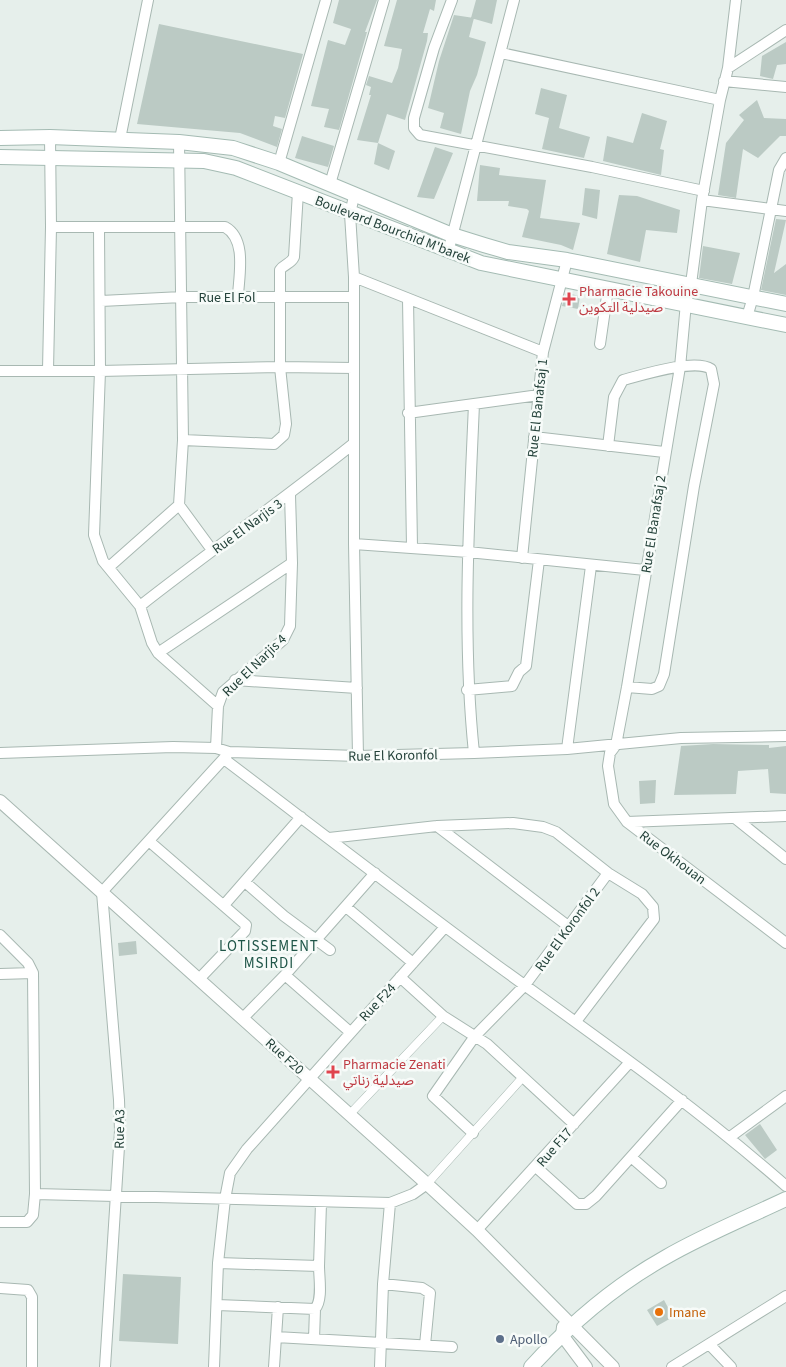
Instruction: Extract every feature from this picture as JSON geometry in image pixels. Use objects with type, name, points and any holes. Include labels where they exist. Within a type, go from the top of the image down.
[{"type":"main road","name":"Boulevard Bourchid M'barek","points":[[0,138],[50,137],[180,142],[233,148],[279,163],[354,196],[452,235],[508,252],[567,260],[786,304]]},
{"type":"main road","name":"Boulevard Bourchid M'barek","points":[[0,158],[204,160],[236,168],[350,214],[481,263],[686,303],[786,325]]},
{"type":"main road","points":[[531,1367],[562,1335],[568,1321],[634,1277],[666,1256],[786,1199]]},
{"type":"street","points":[[120,140],[148,0]]},
{"type":"street","points":[[279,163],[326,0]]},
{"type":"street","points":[[330,184],[384,0]]},
{"type":"street","points":[[452,0],[434,48],[414,118],[414,128],[424,137],[475,144],[703,196],[786,210]]},
{"type":"street","points":[[448,252],[514,0]]},
{"type":"street","name":"Rue El Banafsaj 2","points":[[616,745],[664,452],[680,367],[686,303],[691,284],[703,196],[720,100],[728,68],[736,0]]},
{"type":"street","points":[[728,68],[786,30]]},
{"type":"street","points":[[501,53],[720,100]]},
{"type":"street","points":[[724,81],[762,83],[786,87]]},
{"type":"street","points":[[48,370],[51,227],[50,137]]},
{"type":"street","points":[[180,142],[183,440],[180,505],[212,550]]},
{"type":"street","points":[[748,317],[754,297],[778,170],[786,158]]},
{"type":"street","points":[[183,440],[268,444],[279,442],[284,435],[286,424],[280,367],[280,270],[291,262],[295,253],[298,192]]},
{"type":"street","points":[[354,196],[350,214],[354,277],[353,444],[358,756]]},
{"type":"street","points":[[51,227],[225,227],[232,232],[240,257],[238,296]]},
{"type":"street","points":[[99,228],[100,371],[94,534],[103,561],[140,606],[152,642],[158,653],[218,706],[216,748]]},
{"type":"street","name":"Rue El Banafsaj 1","points":[[522,558],[543,352],[567,260]]},
{"type":"street","points":[[354,277],[543,352]]},
{"type":"street","points":[[600,344],[608,289]]},
{"type":"street","name":"Rue El Fol","points":[[101,301],[238,296],[354,297]]},
{"type":"street","points":[[408,299],[408,413],[412,547]]},
{"type":"street","points":[[0,371],[182,370],[280,367],[354,368]]},
{"type":"street","points":[[608,446],[614,397],[618,386],[624,380],[680,367],[708,367],[713,372],[714,384],[694,486],[664,674],[659,686],[652,689],[627,687]]},
{"type":"street","points":[[408,413],[539,395]]},
{"type":"street","points":[[474,404],[468,552],[467,690],[474,753]]},
{"type":"street","points":[[534,437],[664,452]]},
{"type":"street","name":"Rue El Narjis 3","points":[[140,606],[212,550],[290,495],[353,444]]},
{"type":"street","name":"Rue El Narjis 4","points":[[218,706],[223,692],[287,635],[290,626],[292,562],[290,495]]},
{"type":"street","points":[[109,567],[180,505]]},
{"type":"street","points":[[354,544],[468,552],[645,570]]},
{"type":"street","points":[[467,690],[512,686],[518,672],[526,666],[539,560]]},
{"type":"street","points":[[158,653],[292,562]]},
{"type":"street","points":[[567,749],[591,566]]},
{"type":"street","points":[[235,680],[357,688]]},
{"type":"street","name":"Rue El Koronfol","points":[[0,753],[173,747],[216,748],[226,756],[358,756],[567,749],[681,738],[786,736]]},
{"type":"street","name":"Rue Okhouan","points":[[616,745],[610,753],[608,766],[610,789],[614,804],[626,822],[784,936]]},
{"type":"street","points":[[102,892],[150,842],[226,756],[329,838],[446,927],[525,985],[577,1020],[682,1100],[730,1137],[786,1186]]},
{"type":"street","name":"Rue F20","points":[[0,801],[200,978],[477,1230],[613,1367]]},
{"type":"street","points":[[626,822],[786,816]]},
{"type":"street","points":[[224,905],[302,817]]},
{"type":"street","points":[[735,818],[786,859]]},
{"type":"street","points":[[329,838],[437,826],[513,823],[543,827],[556,832],[608,873],[650,902],[655,913],[654,919],[646,932],[577,1020]]},
{"type":"street","points":[[437,826],[568,926]]},
{"type":"street","points":[[150,842],[246,925],[247,929],[200,978]]},
{"type":"street","points":[[243,1018],[316,941],[375,873]]},
{"type":"street","name":"Rue El Koronfol 2","points":[[473,1133],[433,1096],[475,1036],[525,985],[608,873]]},
{"type":"street","points":[[245,882],[316,941],[330,950]]},
{"type":"street","name":"Rue A3","points":[[102,892],[119,1100],[117,1197],[105,1367]]},
{"type":"street","points":[[346,907],[413,963]]},
{"type":"street","name":"Rue F24","points":[[214,1367],[218,1263],[225,1199],[230,1173],[238,1159],[309,1078],[446,927]]},
{"type":"street","points":[[0,935],[28,963],[33,973],[35,1194],[31,1219],[20,1223],[0,1222]]},
{"type":"street","points":[[0,974],[33,973]]},
{"type":"street","points":[[285,975],[350,1032]]},
{"type":"street","points":[[400,978],[443,1016],[487,1044],[574,1124]]},
{"type":"street","points":[[350,1114],[443,1016]]},
{"type":"street","name":"Rue F17","points":[[477,1230],[630,1062]]},
{"type":"street","points":[[35,1194],[321,1203],[390,1203],[413,1194],[427,1184],[523,1077]]},
{"type":"street","points":[[730,1137],[786,1096]]},
{"type":"street","points":[[536,1167],[571,1199],[581,1205],[596,1196],[682,1100]]},
{"type":"street","points":[[631,1156],[661,1183]]},
{"type":"street","points":[[314,1339],[315,1309],[318,1304],[321,1203]]},
{"type":"street","points":[[380,1367],[383,1284],[390,1203]]},
{"type":"street","points":[[218,1263],[273,1263],[319,1266]]},
{"type":"street","points":[[383,1284],[422,1288],[430,1293],[424,1345]]},
{"type":"street","points":[[0,1288],[28,1290],[32,1296],[32,1367]]},
{"type":"street","points":[[672,1367],[786,1296]]},
{"type":"street","points":[[217,1305],[315,1309]]},
{"type":"street","points":[[274,1367],[278,1307]]},
{"type":"street","points":[[562,1335],[586,1367]]},
{"type":"street","points":[[276,1337],[452,1347]]},
{"type":"street","points":[[709,1344],[732,1367]]},
{"type":"building","points":[[339,0],[377,0],[365,32],[367,32],[339,130],[324,127],[329,109],[311,106],[328,40],[345,45],[351,29],[333,23]]},
{"type":"building","points":[[397,0],[436,0],[434,11],[430,9],[423,33],[428,33],[427,41],[405,120],[387,114],[378,143],[357,140],[371,95],[369,95],[371,87],[366,85],[369,76],[392,83],[398,68],[402,49],[384,46]]},
{"type":"building","points":[[476,0],[497,0],[492,24],[471,18]]},
{"type":"building","points":[[454,15],[474,18],[469,37],[486,42],[477,75],[470,91],[461,134],[440,128],[444,113],[428,108],[439,61]]},
{"type":"building","points":[[159,24],[303,54],[285,118],[275,116],[273,126],[282,129],[277,147],[240,133],[137,124]]},
{"type":"building","points":[[786,42],[786,64],[777,65],[773,79],[760,76],[762,56]]},
{"type":"building","points":[[541,88],[567,95],[559,128],[590,137],[584,158],[542,149],[549,118],[535,114]]},
{"type":"building","points":[[757,100],[764,118],[786,119],[786,136],[780,136],[758,158],[743,149],[736,198],[718,195],[726,143],[744,120],[739,115]]},
{"type":"building","points":[[642,113],[667,121],[660,149],[664,150],[661,175],[603,161],[607,136],[633,143]]},
{"type":"building","points":[[302,136],[334,146],[328,167],[295,158]]},
{"type":"building","points":[[378,143],[395,151],[389,170],[374,164]]},
{"type":"building","points":[[435,147],[453,153],[434,199],[417,197]]},
{"type":"building","points":[[480,165],[500,168],[499,175],[546,180],[540,218],[580,223],[573,250],[561,245],[522,237],[529,211],[527,209],[508,206],[509,201],[477,201]]},
{"type":"building","points":[[585,188],[600,190],[597,219],[582,215]]},
{"type":"building","points":[[619,195],[637,196],[680,210],[677,233],[646,230],[640,262],[607,254]]},
{"type":"building","points":[[776,219],[786,220],[774,273],[786,264],[786,295],[761,290]]},
{"type":"building","points":[[703,246],[740,253],[732,284],[699,278]]},
{"type":"building","points":[[566,293],[580,296],[578,309],[562,306]]},
{"type":"building","points":[[713,744],[769,745],[769,748],[786,746],[786,794],[770,793],[768,769],[738,771],[736,794],[674,795],[681,746]]},
{"type":"building","points":[[656,780],[655,803],[640,804],[639,781]]},
{"type":"building","points":[[136,941],[137,954],[119,956],[118,943]]},
{"type":"building","points":[[760,1124],[777,1150],[765,1159],[745,1135]]},
{"type":"building","points":[[123,1274],[181,1277],[178,1344],[119,1341]]},
{"type":"building","points":[[664,1300],[673,1317],[657,1326],[647,1310]]},
{"type":"place","name":"Pharmacie Takouine صيدلية التكوين","points":[[569,299]]},
{"type":"place","name":"Pharmacie Zenati صيدلية زناتي","points":[[333,1072]]},
{"type":"place","name":"Imane","points":[[659,1312]]},
{"type":"place","name":"Apollo","points":[[500,1339]]},
{"type":"district","name":"LOTISSEMENT MSIRDI","points":[[269,954]]}]
